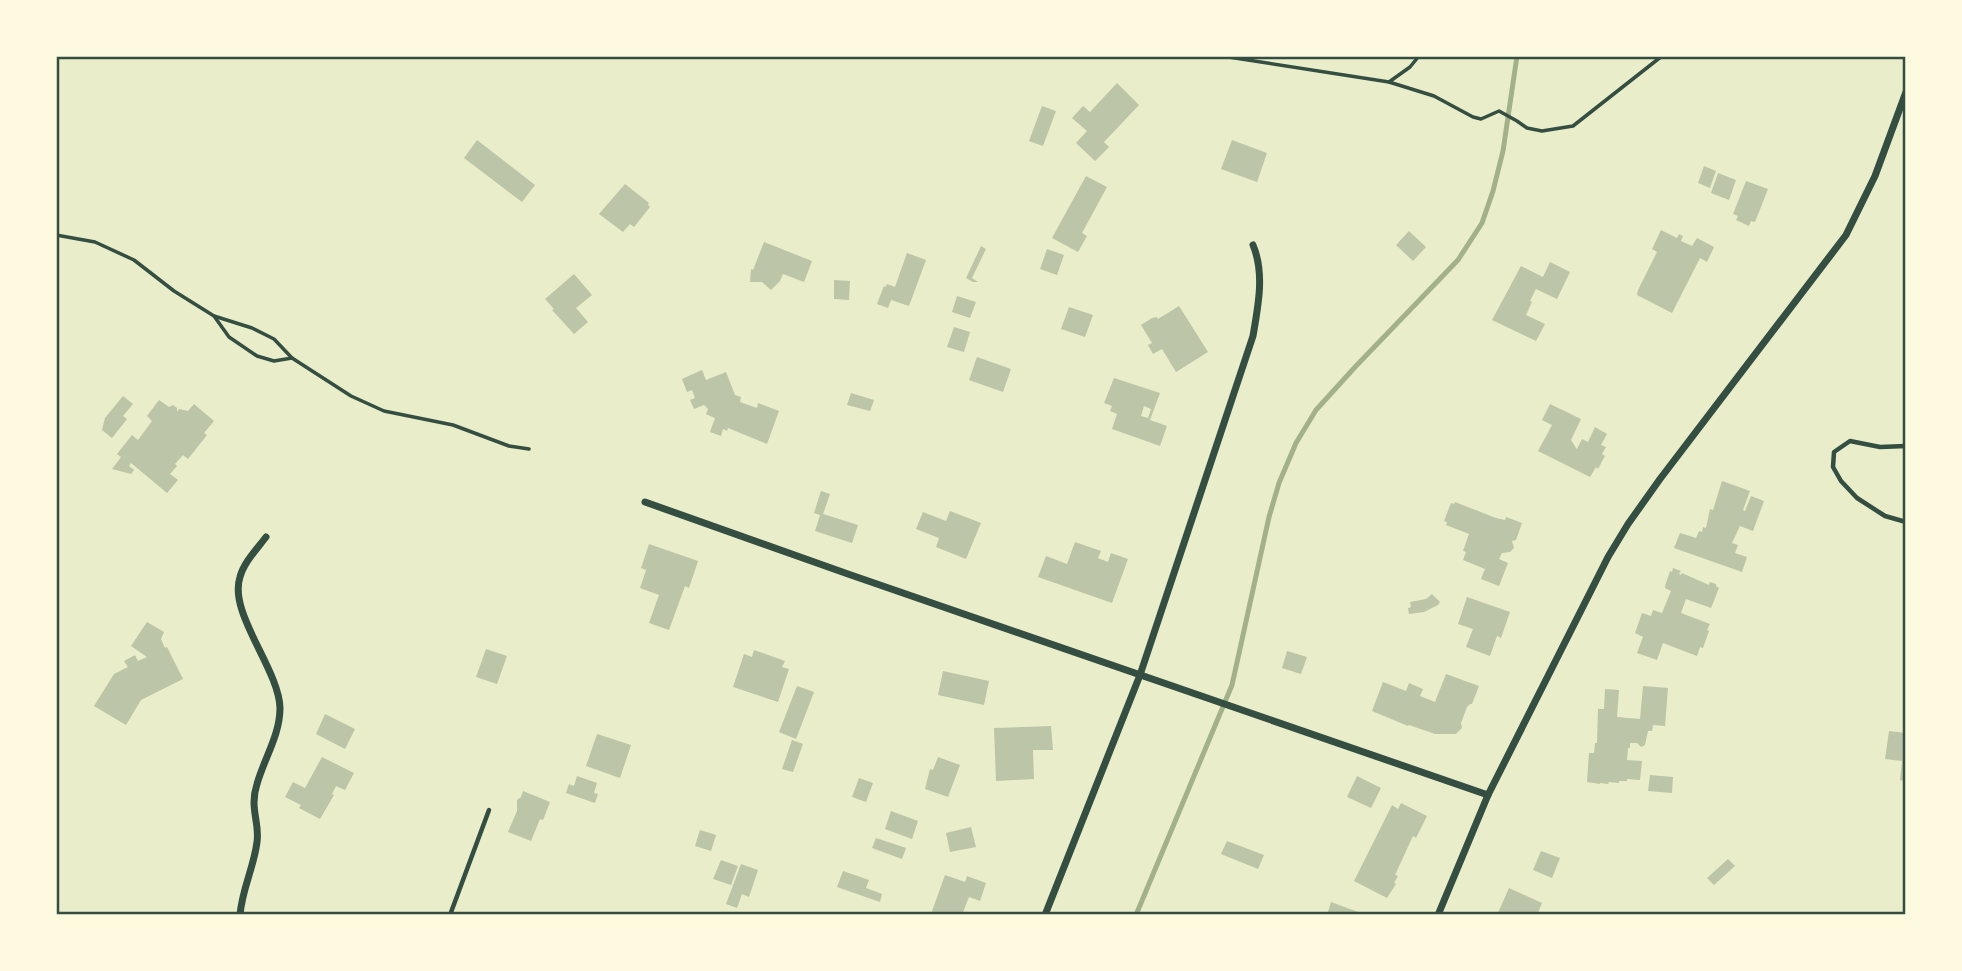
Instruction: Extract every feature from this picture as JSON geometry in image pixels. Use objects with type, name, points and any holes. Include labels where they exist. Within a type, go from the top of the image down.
[{"type":"street","points":[[1438,915],[1488,795],[1608,557],[1660,479],[1846,235],[1875,176],[1906,92]]},
{"type":"street","points":[[1045,915],[1140,675],[1254,336],[1260,290],[1258,257],[1253,244]]},
{"type":"street","points":[[645,502],[1488,795]]},
{"type":"street","points":[[240,915],[245,883],[257,841],[253,807],[256,786],[278,729],[280,705],[274,683],[240,603],[239,579],[247,562],[266,537]]},
{"type":"lane","points":[[1906,446],[1880,447],[1850,441],[1835,452],[1833,467],[1841,481],[1857,498],[1885,516],[1906,522]]},
{"type":"lane","points":[[450,915],[489,810]]},
{"type":"path","points":[[1222,56],[1389,82],[1434,96],[1473,117],[1481,119],[1499,111],[1527,128],[1542,131],[1573,126],[1662,56]]},
{"type":"path","points":[[1389,82],[1410,67],[1419,56]]},
{"type":"path","points":[[56,235],[95,242],[134,260],[174,291],[214,316],[253,328],[274,339],[292,358],[351,396],[384,411],[453,425],[509,446],[529,449]]},
{"type":"path","points":[[214,316],[229,337],[257,356],[274,361],[292,358]]},
{"type":"building","points":[[1117,83],[1139,105],[1104,142],[1109,147],[1095,161],[1076,143],[1087,131],[1072,118],[1083,106],[1090,112]]},
{"type":"building","points":[[1042,106],[1056,111],[1043,146],[1029,141]]},
{"type":"building","points":[[477,140],[535,185],[522,202],[464,158]]},
{"type":"building","points":[[1232,140],[1267,153],[1257,182],[1221,169]]},
{"type":"building","points":[[1704,166],[1716,171],[1710,188],[1698,183]]},
{"type":"building","points":[[1718,173],[1736,180],[1729,200],[1711,193]]},
{"type":"building","points":[[1086,176],[1107,187],[1082,233],[1087,236],[1078,252],[1052,238]]},
{"type":"building","points":[[1746,181],[1768,189],[1755,222],[1751,221],[1749,226],[1736,220],[1738,216],[1733,214]]},
{"type":"building","points":[[625,184],[649,203],[650,207],[634,227],[630,224],[623,232],[599,214]]},
{"type":"building","points":[[1661,230],[1677,238],[1679,234],[1683,236],[1681,241],[1692,246],[1697,238],[1714,247],[1707,262],[1700,258],[1672,313],[1637,295],[1657,252],[1652,249]]},
{"type":"building","points":[[1409,231],[1426,247],[1413,261],[1396,245]]},
{"type":"building","points":[[764,242],[812,261],[804,282],[783,274],[771,290],[762,282],[750,282],[751,269],[753,270]]},
{"type":"building","points":[[981,246],[986,249],[972,278],[978,282],[973,282],[966,278]]},
{"type":"building","points":[[1047,249],[1064,255],[1057,275],[1040,269]]},
{"type":"building","points":[[907,253],[926,260],[909,306],[891,300],[888,308],[877,304],[884,286],[887,284],[895,287]]},
{"type":"building","points":[[1550,262],[1570,272],[1557,299],[1536,289],[1530,301],[1532,302],[1526,315],[1545,324],[1536,341],[1492,320],[1521,266],[1543,277]]},
{"type":"building","points":[[574,274],[592,295],[576,308],[588,322],[574,334],[545,299]]},
{"type":"building","points":[[834,280],[850,281],[849,300],[834,299]]},
{"type":"building","points":[[957,296],[976,302],[970,318],[952,312]]},
{"type":"building","points":[[1179,306],[1208,352],[1176,372],[1162,349],[1153,354],[1148,345],[1152,343],[1141,325],[1152,318],[1158,319]]},
{"type":"building","points":[[1069,307],[1093,315],[1085,337],[1061,329]]},
{"type":"building","points":[[954,327],[970,332],[964,352],[947,347]]},
{"type":"building","points":[[977,357],[1011,369],[1003,392],[969,380]]},
{"type":"building","points":[[702,370],[706,380],[726,372],[735,395],[741,397],[740,402],[757,408],[758,403],[779,411],[767,444],[728,428],[727,431],[723,429],[721,436],[710,432],[715,418],[706,414],[708,409],[704,405],[694,409],[690,400],[695,398],[692,390],[687,392],[682,379]]},
{"type":"building","points":[[1114,378],[1160,393],[1150,420],[1167,426],[1160,446],[1112,429],[1117,414],[1110,411],[1112,406],[1104,403]],"holes":[[[1144,406],[1151,409],[1148,418],[1141,416]]]},
{"type":"building","points":[[851,393],[874,400],[870,411],[847,405]]},
{"type":"building","points":[[123,396],[133,404],[123,416],[127,419],[112,438],[102,430],[105,418]]},
{"type":"building","points":[[159,400],[169,407],[173,405],[177,412],[179,409],[188,411],[194,404],[214,421],[204,433],[207,435],[188,459],[183,455],[175,464],[177,466],[170,474],[178,480],[167,493],[131,463],[129,466],[134,470],[131,474],[112,469],[121,457],[117,454],[132,435],[138,440],[152,421],[147,416]]},
{"type":"building","points":[[1550,404],[1581,419],[1571,440],[1577,449],[1582,439],[1588,442],[1595,427],[1607,434],[1601,445],[1606,447],[1602,454],[1605,456],[1590,477],[1538,451],[1552,425],[1542,420]]},
{"type":"building","points":[[1722,481],[1750,491],[1743,510],[1745,511],[1751,496],[1764,501],[1753,531],[1740,526],[1732,543],[1738,545],[1735,553],[1747,557],[1742,572],[1674,548],[1680,533],[1696,538],[1703,527],[1706,528],[1710,509],[1713,510]]},
{"type":"building","points":[[821,491],[830,494],[823,514],[858,525],[852,543],[815,531],[820,515],[814,513]]},
{"type":"building","points":[[1455,502],[1496,518],[1505,520],[1506,517],[1522,523],[1516,540],[1512,541],[1514,548],[1510,552],[1502,553],[1499,559],[1508,563],[1499,586],[1481,579],[1485,569],[1463,560],[1469,534],[1446,525],[1447,522],[1444,521],[1451,503]]},
{"type":"building","points":[[950,511],[981,523],[966,559],[936,547],[939,538],[916,529],[923,512],[946,521]]},
{"type":"building","points":[[1075,542],[1101,551],[1098,558],[1108,562],[1111,553],[1128,559],[1112,603],[1038,577],[1046,556],[1067,564]]},
{"type":"building","points":[[649,544],[698,561],[689,588],[685,586],[669,630],[649,623],[659,595],[640,588],[646,570],[641,568]]},
{"type":"building","points":[[1673,568],[1681,571],[1681,575],[1682,573],[1709,585],[1710,582],[1716,584],[1719,588],[1711,608],[1686,599],[1681,613],[1710,624],[1703,648],[1700,647],[1697,656],[1663,643],[1657,660],[1637,653],[1643,637],[1635,633],[1642,613],[1651,616],[1653,610],[1662,613],[1671,591],[1665,586]]},
{"type":"building","points":[[1432,594],[1440,602],[1438,605],[1424,612],[1409,614],[1410,602],[1426,599]]},
{"type":"building","points":[[1467,597],[1510,612],[1501,638],[1497,636],[1490,656],[1466,647],[1473,629],[1458,624]]},
{"type":"building","points":[[147,622],[164,632],[161,639],[183,679],[141,700],[126,725],[94,706],[114,674],[128,667],[124,661],[135,655],[138,661],[147,657],[131,646]]},
{"type":"building","points":[[486,649],[507,656],[497,684],[476,677]]},
{"type":"building","points":[[754,650],[785,661],[782,667],[789,669],[778,702],[733,687],[744,654],[752,657]]},
{"type":"building","points":[[1287,651],[1307,657],[1301,674],[1282,668]]},
{"type":"building","points":[[943,671],[989,681],[984,705],[938,695]]},
{"type":"building","points":[[1446,674],[1479,686],[1472,704],[1467,707],[1461,723],[1462,728],[1456,734],[1435,734],[1372,711],[1383,682],[1406,691],[1409,683],[1423,689],[1420,696],[1435,702]]},
{"type":"building","points":[[797,686],[814,692],[796,739],[779,732]]},
{"type":"building","points":[[1643,686],[1668,688],[1665,726],[1653,725],[1652,731],[1648,731],[1645,745],[1641,747],[1637,743],[1630,743],[1628,748],[1627,760],[1642,761],[1640,780],[1627,779],[1608,784],[1587,782],[1589,753],[1594,753],[1597,743],[1598,709],[1604,709],[1605,689],[1619,690],[1617,717],[1640,719]]},
{"type":"building","points":[[325,714],[355,729],[345,749],[316,734]]},
{"type":"building","points":[[1051,726],[1053,750],[1033,750],[1034,779],[996,781],[994,728]]},
{"type":"building","points":[[1889,731],[1906,733],[1906,781],[1900,780],[1902,761],[1885,759]]},
{"type":"building","points":[[597,734],[631,745],[620,778],[586,766]]},
{"type":"building","points":[[792,740],[803,744],[793,772],[782,769]]},
{"type":"building","points":[[322,757],[354,773],[345,790],[336,786],[332,794],[334,795],[320,819],[285,797],[293,782],[305,788]]},
{"type":"building","points":[[938,757],[960,765],[948,797],[925,789],[930,769],[933,770]]},
{"type":"building","points":[[1650,775],[1673,777],[1672,793],[1648,791]]},
{"type":"building","points":[[577,776],[597,783],[595,803],[566,793],[569,784],[574,786]]},
{"type":"building","points":[[1357,776],[1381,788],[1371,808],[1347,797]]},
{"type":"building","points":[[859,778],[873,783],[866,802],[852,797]]},
{"type":"building","points":[[523,791],[550,802],[531,841],[508,832],[517,811],[517,800]]},
{"type":"building","points":[[1401,803],[1427,816],[1416,838],[1413,836],[1395,875],[1398,876],[1394,883],[1396,884],[1387,898],[1354,881],[1392,805],[1398,809]]},
{"type":"building","points":[[891,811],[918,821],[912,839],[885,829]]},
{"type":"building","points":[[971,827],[976,847],[950,852],[946,833]]},
{"type":"building","points":[[700,830],[716,835],[711,851],[695,846]]},
{"type":"building","points":[[876,838],[906,848],[902,859],[872,848]]},
{"type":"building","points":[[1227,841],[1264,855],[1258,869],[1221,854]]},
{"type":"building","points":[[1541,851],[1560,858],[1552,878],[1533,870]]},
{"type":"building","points":[[1728,859],[1735,866],[1714,885],[1707,878]]},
{"type":"building","points":[[721,860],[738,866],[731,885],[713,879]]},
{"type":"building","points":[[741,864],[758,870],[749,897],[742,894],[737,908],[726,904]]},
{"type":"building","points":[[843,871],[869,880],[866,888],[882,894],[880,902],[837,887]]},
{"type":"building","points":[[945,875],[965,882],[967,876],[986,883],[980,901],[969,897],[962,915],[931,914]]},
{"type":"building","points":[[1509,888],[1542,903],[1537,915],[1497,915]]},
{"type":"building","points":[[1331,902],[1358,912],[1357,915],[1327,915]]},
{"type":"waterway","points":[[1136,915],[1232,685],[1269,517],[1279,483],[1296,443],[1316,410],[1458,260],[1482,223],[1503,151],[1517,56]]}]
